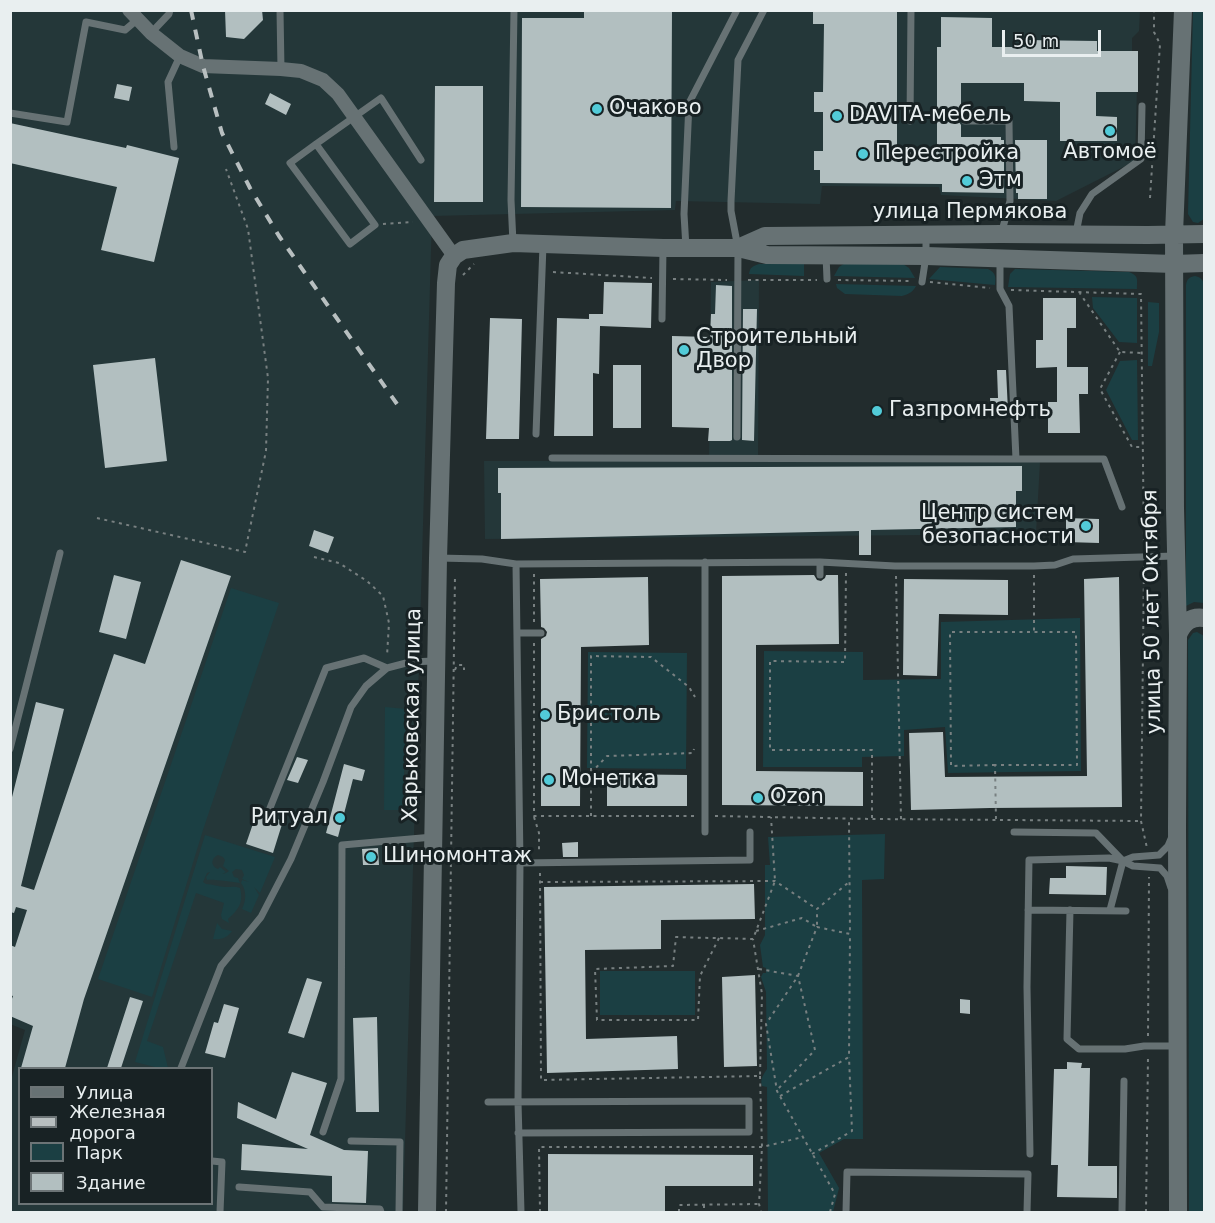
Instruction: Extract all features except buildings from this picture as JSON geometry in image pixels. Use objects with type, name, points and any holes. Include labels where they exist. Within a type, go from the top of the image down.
[{"type":"street","name":"улица 50 лет Октября","points":[[1178,1212],[1178,635],[1174,234],[1183,10]]},
{"type":"street","points":[[133,15],[180,56],[203,66],[301,71],[322,80],[338,94],[453,256]]},
{"type":"street","name":"улица Пермякова","points":[[738,248],[765,236],[1204,234]]},
{"type":"street","name":"улица Пермякова","points":[[453,256],[463,250],[513,243],[738,248],[767,255],[926,256],[1204,263]]},
{"type":"street","name":"Харьковская улица","points":[[427,1212],[436,660],[446,558],[446,284],[448,265],[453,256]]},
{"type":"street","points":[[1178,635],[1182,626],[1191,619],[1204,618]]},
{"type":"lane","points":[[151,33],[170,10]]},
{"type":"lane","points":[[280,10],[281,69]]},
{"type":"lane","points":[[513,243],[511,200],[514,10]]},
{"type":"lane","points":[[686,248],[684,214],[689,103],[737,10]]},
{"type":"lane","points":[[737,437],[738,248],[731,211],[738,60],[764,10]]},
{"type":"lane","points":[[910,121],[911,10]]},
{"type":"lane","points":[[10,113],[67,123],[86,22],[124,30],[133,15]]},
{"type":"lane","points":[[174,147],[168,82],[180,56]]},
{"type":"lane","points":[[316,144],[375,225],[350,244],[290,163],[316,144],[381,98],[421,160]]},
{"type":"lane","points":[[1076,235],[1080,213],[1092,194],[1141,159],[1142,106]]},
{"type":"lane","points":[[965,121],[1009,121],[1010,201],[1001,234]]},
{"type":"lane","points":[[922,282],[926,256],[926,234]]},
{"type":"lane","points":[[827,279],[826,255],[831,236]]},
{"type":"lane","points":[[536,434],[543,244]]},
{"type":"lane","points":[[662,319],[663,248]]},
{"type":"lane","points":[[1000,258],[1000,289],[1009,306],[1016,459]]},
{"type":"lane","points":[[552,458],[1104,459],[1122,507]]},
{"type":"lane","points":[[10,749],[60,553]]},
{"type":"lane","points":[[446,558],[516,564],[820,562],[895,566],[1034,566],[1054,565],[1073,559],[1176,556]]},
{"type":"lane","points":[[705,562],[705,832]]},
{"type":"lane","points":[[820,562],[820,575]]},
{"type":"lane","points":[[516,564],[520,863],[518,1133],[521,1212]]},
{"type":"lane","points":[[517,633],[537,633]]},
{"type":"lane","points":[[270,808],[326,668],[364,658],[387,668]]},
{"type":"lane","points":[[181,1067],[221,966],[261,917],[291,859],[351,707],[366,686],[387,668],[410,662],[436,660]]},
{"type":"lane","points":[[10,708],[21,709]]},
{"type":"lane","points":[[1123,861],[1133,857],[1160,855],[1168,846],[1177,827]]},
{"type":"lane","points":[[520,863],[750,860],[750,832]]},
{"type":"lane","points":[[1014,832],[1096,833],[1123,861]]},
{"type":"lane","points":[[323,1132],[341,1079],[342,845],[433,837]]},
{"type":"lane","points":[[1030,1154],[1027,987],[1029,860],[1109,858],[1133,866],[1160,868],[1167,876],[1177,903]]},
{"type":"lane","points":[[1110,910],[1123,861]]},
{"type":"lane","points":[[1028,910],[1126,911]]},
{"type":"lane","points":[[1070,910],[1067,1039],[1078,1048],[1178,1047]]},
{"type":"lane","points":[[1122,1212],[1124,1081]]},
{"type":"lane","points":[[488,1102],[749,1101],[749,1132],[518,1133]]},
{"type":"lane","points":[[351,1141],[400,1142],[399,1212]]},
{"type":"lane","points":[[213,1161],[222,1162],[220,1212]]},
{"type":"lane","points":[[846,1212],[847,1172],[1028,1174],[1027,1212]]},
{"type":"lane","points":[[239,1187],[309,1192],[324,1207],[380,1209],[381,1212]]},
{"type":"path","points":[[1150,198],[1160,44],[1154,32],[1154,10]]},
{"type":"path","points":[[97,518],[245,552],[266,451],[267,378],[248,229],[226,169]]},
{"type":"path","points":[[375,225],[416,221]]},
{"type":"path","points":[[460,280],[463,274],[479,262]]},
{"type":"path","points":[[541,272],[663,279],[827,279],[922,282],[1000,289],[1141,294],[1144,557],[1141,821],[1148,856]]},
{"type":"path","points":[[1079,292],[1120,352]]},
{"type":"path","points":[[1120,352],[1142,352]]},
{"type":"path","points":[[1120,352],[1100,389],[1132,447],[1143,447]]},
{"type":"path","points":[[315,557],[339,563],[367,581],[382,596],[389,623],[387,668]]},
{"type":"path","points":[[446,558],[454,670],[446,1212]]},
{"type":"path","points":[[895,566],[901,819]]},
{"type":"path","points":[[1034,566],[1034,632]]},
{"type":"path","points":[[534,571],[537,633],[534,816],[539,833],[541,1080],[760,1076]]},
{"type":"path","points":[[846,571],[845,662],[770,661],[770,750],[872,750],[872,819]]},
{"type":"path","points":[[950,632],[1076,632],[1077,765],[995,765],[951,765],[950,632]]},
{"type":"path","points":[[591,816],[591,656],[651,657],[689,687],[705,714]]},
{"type":"path","points":[[454,670],[457,665],[464,665],[464,670]]},
{"type":"path","points":[[591,773],[607,756],[693,753],[696,743]]},
{"type":"path","points":[[995,765],[996,820]]},
{"type":"path","points":[[534,816],[1141,821]]},
{"type":"path","points":[[761,1212],[759,1204],[762,1147],[760,1076],[762,994],[753,939],[775,881],[771,817]]},
{"type":"path","points":[[812,1154],[852,1131],[849,1057],[849,819]]},
{"type":"path","points":[[1146,1212],[1149,867]]},
{"type":"path","points":[[540,882],[775,881],[817,909]]},
{"type":"path","points":[[817,909],[849,882]]},
{"type":"path","points":[[817,909],[818,927],[798,976],[766,1024],[777,1090],[835,1194],[830,1212]]},
{"type":"path","points":[[756,931],[802,918],[818,927],[850,934]]},
{"type":"path","points":[[719,938],[700,976],[698,1020],[597,1020],[595,969],[673,966],[676,937],[719,938],[753,939]]},
{"type":"path","points":[[758,968],[798,976]]},
{"type":"path","points":[[777,1090],[815,1050],[798,976]]},
{"type":"path","points":[[780,1096],[849,1057]]},
{"type":"path","points":[[540,1212],[539,1147],[762,1147],[803,1137]]},
{"type":"path","points":[[679,1212],[679,1205],[759,1204]]},
{"type":"path","points":[[704,1205],[704,1212]]},
{"type":"shaded area","points":[[10,11],[1140,11],[1139,31],[1132,38],[1132,51],[1138,51],[1135,161],[1056,201],[941,195],[939,187],[822,186],[820,204],[676,201],[675,210],[432,216],[403,1212],[11,1212],[11,1080],[25,1030],[10,1024]]},
{"type":"shaded area","points":[[759,280],[758,461],[1040,462],[1036,534],[485,539],[484,461],[709,461],[711,282]]},
{"type":"green space","points":[[1193,11],[1204,11],[1204,219],[1198,223],[1193,222],[1188,214]]},
{"type":"green space","points":[[845,263],[903,264],[909,268],[915,278],[834,276],[839,267]]},
{"type":"green space","points":[[759,264],[804,264],[804,276],[749,274],[752,267]]},
{"type":"green space","points":[[940,267],[988,269],[995,276],[995,285],[929,279]]},
{"type":"green space","points":[[1015,269],[1129,272],[1137,278],[1137,289],[1008,287],[1010,274]]},
{"type":"green space","points":[[1195,276],[1203,281],[1204,285],[1204,603],[1194,602],[1186,606],[1186,285],[1191,277]]},
{"type":"green space","points":[[836,284],[916,286],[914,290],[902,296],[845,294],[837,288]]},
{"type":"green space","points":[[1092,297],[1137,298],[1137,343],[1119,342],[1093,308]]},
{"type":"green space","points":[[1148,302],[1159,303],[1159,332],[1152,366],[1148,366]]},
{"type":"green space","points":[[1137,360],[1138,440],[1132,440],[1106,390],[1120,361]]},
{"type":"green space","points":[[231,588],[279,603],[203,830],[152,997],[98,979]]},
{"type":"green space","points":[[1080,618],[1081,771],[948,773],[945,727],[904,730],[904,756],[862,757],[862,767],[763,767],[764,651],[863,652],[863,680],[941,679],[941,622]]},
{"type":"green space","points":[[1197,632],[1204,636],[1204,1212],[1189,1212],[1188,640],[1193,633]]},
{"type":"green space","points":[[588,652],[687,653],[686,769],[587,768]]},
{"type":"green space","points":[[385,707],[406,709],[403,810],[384,810]]},
{"type":"green space","points":[[885,834],[884,879],[862,880],[863,1139],[844,1139],[819,1153],[839,1188],[833,1212],[768,1212],[767,1087],[762,1086],[761,1081],[767,1069],[766,992],[761,977],[763,973],[766,973],[766,968],[763,967],[760,945],[765,935],[765,865],[770,865],[768,837]]},
{"type":"green space","points":[[205,835],[275,857],[260,893],[254,887],[259,895],[251,913],[242,909],[245,896],[241,883],[242,880],[249,882],[242,879],[244,875],[242,870],[236,869],[232,872],[240,883],[207,880],[206,877],[210,872],[207,873],[203,882],[206,884],[240,888],[239,906],[228,919],[229,923],[222,919],[221,915],[224,903],[196,893],[147,1041],[163,1047],[168,1067],[155,1067],[135,1062]],"holes":[[[218,855],[225,860],[223,866],[229,871],[222,874],[226,872],[220,867],[215,868],[212,862]]]},
{"type":"green space","points":[[217,923],[222,929],[232,931],[224,938],[213,939]]},
{"type":"green space","points":[[600,971],[695,971],[695,1015],[600,1015]]},
{"type":"railway","points":[[191,10],[203,66],[222,133],[250,188],[279,236],[397,404]]},
{"type":"place","name":"Очаково","points":[[597,109]]},
{"type":"place","name":"DAVITA-мебель","points":[[837,116]]},
{"type":"place","name":"Автомоё","points":[[1110,131]]},
{"type":"place","name":"Перестройка","points":[[863,154]]},
{"type":"place","name":"Этм","points":[[967,181]]},
{"type":"place","name":"Строительный Двор","points":[[684,350]]},
{"type":"place","name":"Газпромнефть","points":[[877,411]]},
{"type":"place","name":"Центр систем безопасности","points":[[1086,526]]},
{"type":"place","name":"Бристоль","points":[[545,715]]},
{"type":"place","name":"Монетка","points":[[549,780]]},
{"type":"place","name":"Ozon","points":[[758,798]]},
{"type":"place","name":"Ритуал","points":[[340,818]]},
{"type":"place","name":"Шиномонтаж","points":[[371,857]]}]
